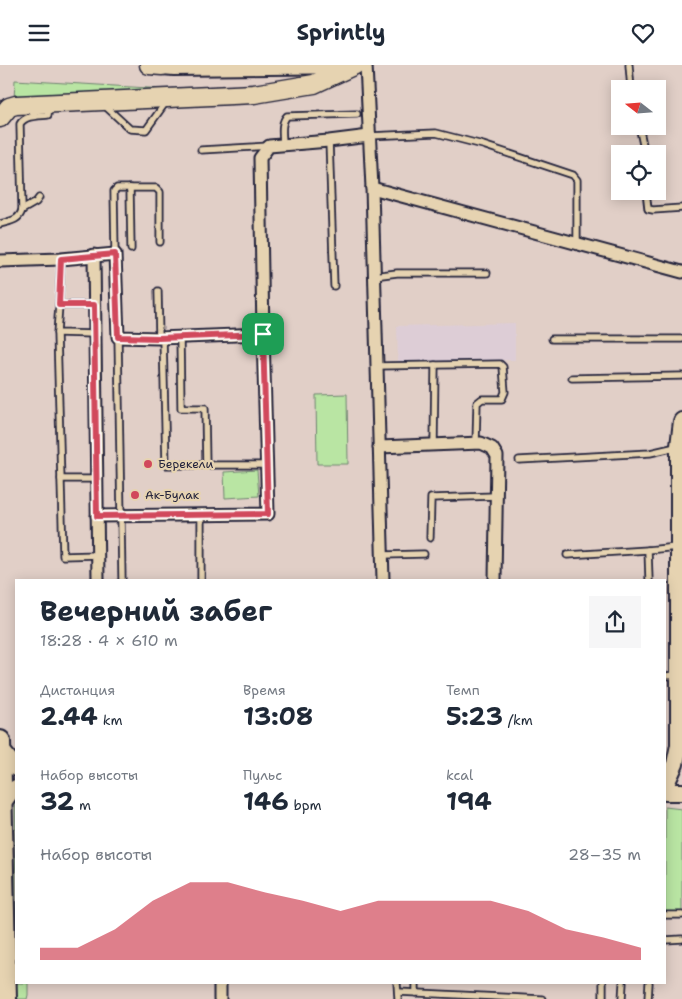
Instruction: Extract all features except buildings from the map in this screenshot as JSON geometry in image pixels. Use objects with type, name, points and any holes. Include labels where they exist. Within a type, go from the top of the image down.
[{"type":"highway","points":[[0,741],[6,999]]},
{"type":"main road","points":[[0,118],[9,107],[16,105],[254,94],[314,85],[355,65]]},
{"type":"main road","points":[[164,66],[365,65]]},
{"type":"main road","points":[[666,784],[676,764],[679,745],[672,676],[679,546],[682,421]]},
{"type":"main road","points":[[0,749],[15,767]]},
{"type":"main road","points":[[2,805],[15,789]]},
{"type":"main road","points":[[666,792],[682,792]]},
{"type":"street","points":[[365,65],[372,188],[383,579]]},
{"type":"street","points":[[97,516],[268,514],[260,159],[270,146],[369,136]]},
{"type":"street","points":[[372,188],[682,272]]},
{"type":"street","points":[[0,261],[61,259],[115,254],[118,337],[161,338],[263,334]]},
{"type":"street","points":[[94,255],[98,579]]},
{"type":"street","points":[[379,447],[481,443],[492,448],[497,456],[492,536],[495,579]]},
{"type":"street","points":[[220,984],[220,999]]},
{"type":"lane","points":[[629,65],[630,80]]},
{"type":"lane","points":[[98,101],[130,129],[146,130],[170,98]]},
{"type":"lane","points":[[0,224],[16,220],[21,215],[22,210],[20,124],[22,120],[28,117],[48,115],[49,102]]},
{"type":"lane","points":[[284,145],[283,125],[284,119],[287,116],[357,114]]},
{"type":"lane","points":[[369,136],[436,133],[483,145],[573,175],[578,180],[577,245]]},
{"type":"lane","points":[[329,141],[334,285]]},
{"type":"lane","points":[[201,150],[270,146]]},
{"type":"lane","points":[[115,254],[114,191],[117,188],[156,188],[160,192],[160,242]]},
{"type":"lane","points":[[130,188],[131,249]]},
{"type":"lane","points":[[22,210],[36,202],[39,198]]},
{"type":"lane","points":[[647,200],[648,209],[652,211],[682,208]]},
{"type":"lane","points":[[61,259],[57,333],[63,556],[98,555]]},
{"type":"lane","points":[[374,276],[397,273],[487,273]]},
{"type":"lane","points":[[158,291],[166,465],[267,465]]},
{"type":"lane","points":[[59,305],[94,305]]},
{"type":"lane","points":[[57,333],[95,334]]},
{"type":"lane","points":[[118,337],[122,579]]},
{"type":"lane","points":[[180,337],[182,408],[205,408],[206,465]]},
{"type":"lane","points":[[552,339],[682,339]]},
{"type":"lane","points":[[376,366],[500,364],[505,392],[502,399],[482,399],[477,403],[476,443]]},
{"type":"lane","points":[[434,444],[435,365]]},
{"type":"lane","points":[[572,378],[682,376]]},
{"type":"lane","points":[[519,459],[650,453],[680,446]]},
{"type":"lane","points":[[61,479],[97,479]]},
{"type":"lane","points":[[430,539],[431,498],[496,496]]},
{"type":"lane","points":[[201,514],[202,579]]},
{"type":"lane","points":[[567,555],[679,546]]},
{"type":"lane","points":[[648,549],[649,579]]},
{"type":"lane","points":[[382,555],[424,554]]},
{"type":"lane","points":[[666,915],[682,915]]},
{"type":"lane","points":[[666,940],[682,939]]},
{"type":"lane","points":[[416,984],[416,993]]},
{"type":"lane","points":[[603,984],[603,999]]},
{"type":"lane","points":[[622,999],[623,984]]},
{"type":"lane","points":[[648,999],[649,984]]},
{"type":"lane","points":[[398,996],[416,993],[542,999]]},
{"type":"shaded area","points":[[515,323],[515,360],[398,363],[397,326]]},
{"type":"green space","points":[[15,80],[215,92],[14,100]]},
{"type":"green space","points":[[347,394],[348,464],[317,464],[316,395]]},
{"type":"green space","points":[[257,470],[259,496],[225,498],[224,472]]},
{"type":"green space","points":[[666,807],[682,809],[682,915],[666,915]]},
{"type":"green space","points":[[16,984],[28,984],[27,999],[19,999],[16,996]]},
{"type":"place","name":"Берекели","points":[[148,464]]},
{"type":"place","name":"Ак-Булак","points":[[135,495]]},
{"type":"route","points":[[115,254],[118,337],[159,338],[263,334],[268,514],[97,516],[94,305],[59,305],[61,259],[115,254]]}]
